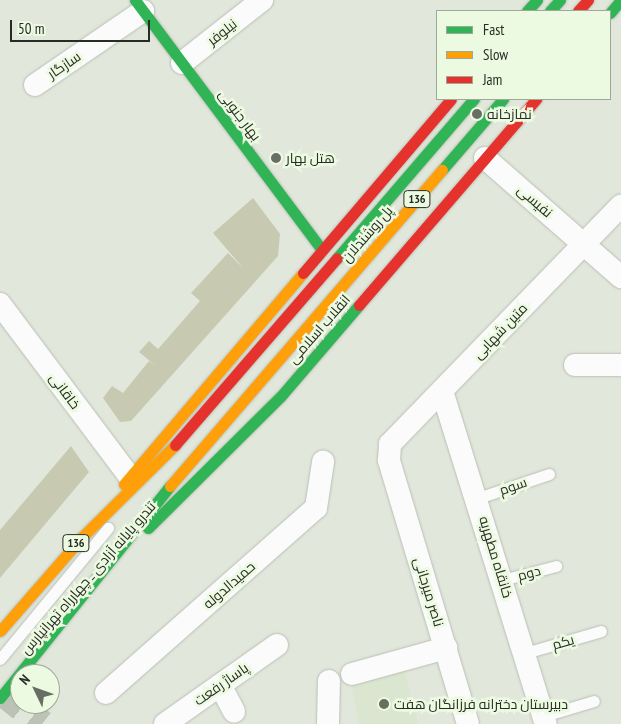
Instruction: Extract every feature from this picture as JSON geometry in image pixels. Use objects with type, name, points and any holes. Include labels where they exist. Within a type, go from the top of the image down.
[{"type":"main road","points":[[537,5],[560,0]]},
{"type":"main road","points":[[579,10],[588,0]]},
{"type":"main road","points":[[611,12],[621,0]]},
{"type":"main road","name":"بهار جنوبی","points":[[139,6],[321,249]]},
{"type":"main road","points":[[82,536],[321,249],[450,100]]},
{"type":"main road","name":"پل روشندلان","points":[[160,462],[473,100]]},
{"type":"main road","name":"پل روشندلان","points":[[331,299],[502,100]]},
{"type":"main road","name":"انقلاب اسلامی","points":[[111,565],[281,396],[485,158],[526,104]]},
{"type":"main road","name":"انقلاب اسلامی","points":[[0,698],[111,565],[176,478],[331,299]]},
{"type":"main road","name":"136","points":[[3,624],[82,536],[160,462]]},
{"type":"street","name":"نیلوفر","points":[[182,63],[262,0]]},
{"type":"street","name":"سازگار","points":[[36,85],[139,6]]},
{"type":"street","name":"نفیسی","points":[[485,158],[621,276]]},
{"type":"street","name":"متین شهابی","points":[[389,460],[394,436],[442,391],[621,206]]},
{"type":"street","name":"خاقانی","points":[[0,304],[130,477]]},
{"type":"street","points":[[575,365],[621,365]]},
{"type":"street","name":"خانقاه مطهریه","points":[[442,391],[478,498],[545,720]]},
{"type":"street","name":"ناصر میرجانی","points":[[389,460],[468,724]]},
{"type":"street","name":"حمیدالدوله","points":[[106,693],[316,508],[323,462]]},
{"type":"street","name":"پاساژ رفعت","points":[[165,724],[277,644]]},
{"type":"street","points":[[352,674],[446,648]]},
{"type":"street","points":[[328,724],[329,681]]},
{"type":"street","points":[[220,685],[234,711]]},
{"type":"lane","points":[[0,659],[160,462]]},
{"type":"lane","name":"سوم","points":[[478,498],[548,474]]},
{"type":"lane","name":"تندرو پایانه آزادی ـ چهارراه تهرانپارس","points":[[0,678],[176,478]]},
{"type":"lane","name":"دوم","points":[[502,580],[556,566]]},
{"type":"lane","name":"یکم","points":[[525,653],[601,631]]},
{"type":"lane","points":[[545,720],[594,701]]},
{"type":"shaded area","name":"دبیرستان دخترانه فرزانگان هفت","points":[[404,669],[418,724],[359,724],[351,683]]},
{"type":"building","points":[[253,198],[280,234],[278,256],[131,421],[120,422],[103,398],[112,386],[123,393],[149,361],[156,366],[139,352],[149,341],[158,349],[200,301],[191,293],[228,253],[244,269],[213,233]]},
{"type":"building","points":[[71,446],[89,472],[0,578],[0,530]]},
{"type":"tunnel","points":[[0,690],[42,724]]},
{"type":"traffic: fast","points":[[135,0],[321,249]]},
{"type":"traffic: fast","points":[[528,10],[537,0]]},
{"type":"traffic: fast","points":[[551,10],[560,0]]},
{"type":"traffic: fast","points":[[611,12],[621,0]]},
{"type":"traffic: fast","points":[[337,258],[473,100]]},
{"type":"traffic: fast","points":[[442,170],[502,100]]},
{"type":"traffic: fast","points":[[148,528],[281,396],[359,305]]},
{"type":"traffic: fast","points":[[0,698],[170,486]]},
{"type":"traffic: slow","points":[[170,486],[442,170]]},
{"type":"traffic: slow","points":[[124,484],[303,273]]},
{"type":"traffic: slow","points":[[0,631],[82,537],[175,445]]},
{"type":"traffic: jam","points":[[579,10],[588,0]]},
{"type":"traffic: jam","points":[[303,273],[450,100]]},
{"type":"traffic: jam","points":[[359,305],[535,100]]},
{"type":"traffic: jam","points":[[175,445],[337,258]]},
{"type":"place","name":"نمازخانه","points":[[477,114]]},
{"type":"place","name":"هتل بهار","points":[[276,158]]},
{"type":"place","name":"دبیرستان دخترانه فرزانگان هفت","points":[[384,704]]}]
